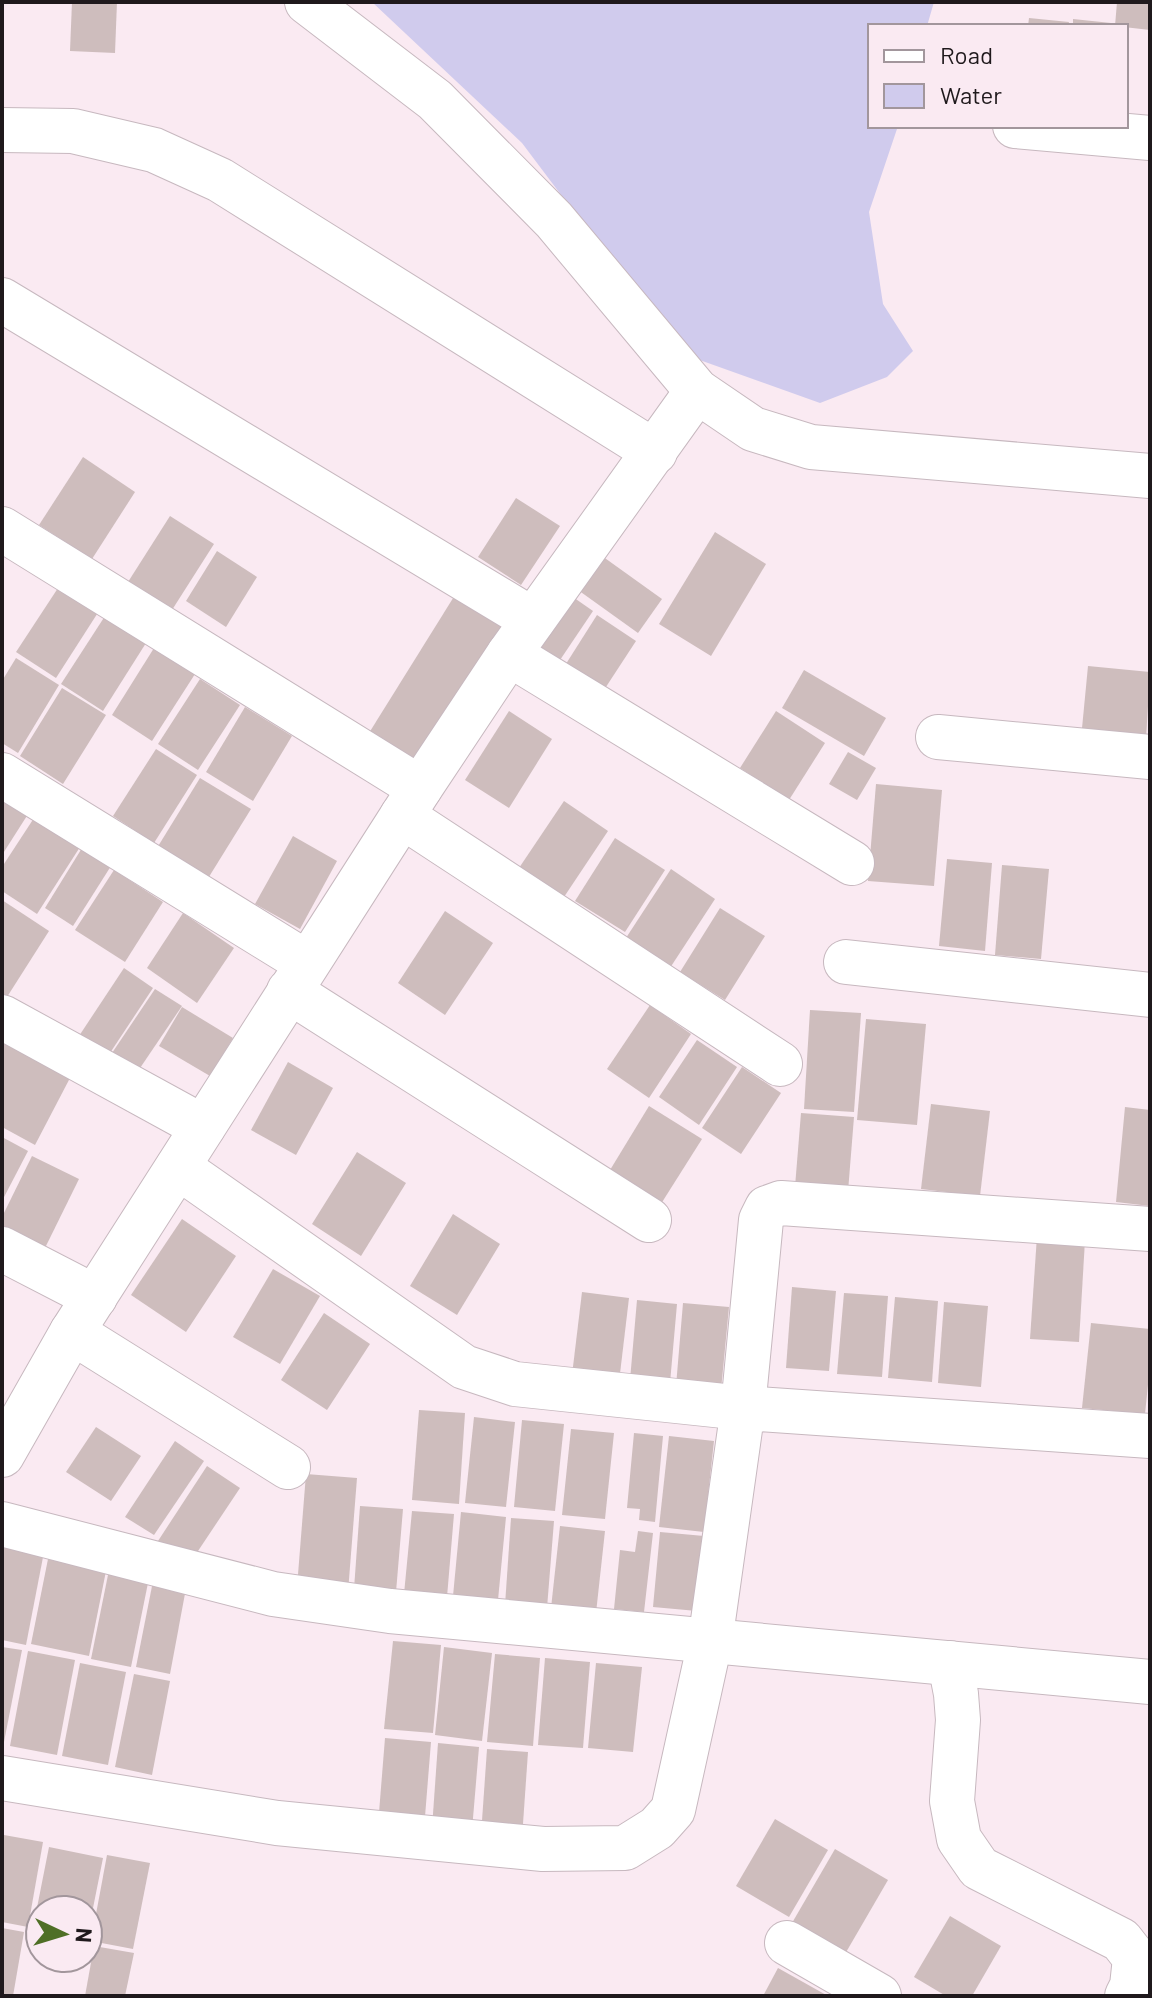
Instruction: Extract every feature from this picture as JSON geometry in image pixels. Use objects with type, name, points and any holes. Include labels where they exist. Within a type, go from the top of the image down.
[{"type":"street","points":[[307,2],[435,100],[554,220],[697,391],[753,429],[811,447],[1150,476]]},
{"type":"street","points":[[1038,128],[1150,138]]},
{"type":"street","points":[[2,130],[73,131],[154,150],[220,180],[655,452]]},
{"type":"street","points":[[2,300],[521,637],[852,863]]},
{"type":"street","points":[[2,1455],[83,1314],[411,802],[521,637],[697,391]]},
{"type":"street","points":[[2,529],[411,802],[780,1064]]},
{"type":"street","points":[[938,737],[1150,757]]},
{"type":"street","points":[[2,775],[649,1220]]},
{"type":"street","points":[[846,962],[1150,995]]},
{"type":"street","points":[[2,1017],[203,1127]]},
{"type":"street","points":[[178,1167],[464,1367],[515,1384],[743,1408],[1150,1436]]},
{"type":"street","points":[[2,1778],[277,1823],[543,1849],[625,1848],[657,1828],[673,1810],[710,1642],[743,1408],[761,1220],[767,1208],[781,1203],[1150,1229]]},
{"type":"street","points":[[2,1249],[83,1314],[288,1467]]},
{"type":"street","points":[[2,1524],[273,1594],[390,1611],[1150,1682]]},
{"type":"street","points":[[950,1663],[958,1720],[952,1801],[959,1839],[979,1868],[1121,1940],[1135,1958],[1132,1986],[1127,1996]]},
{"type":"street","points":[[787,1943],[879,1996]]},
{"type":"water","points":[[372,2],[934,2],[928,24],[868,24],[868,128],[897,128],[869,212],[883,304],[913,351],[887,377],[820,403],[680,353],[522,143]]},
{"type":"building","points":[[72,2],[117,2],[115,53],[70,51]]},
{"type":"building","points":[[1117,2],[1150,2],[1150,30],[1115,24]]},
{"type":"building","points":[[1029,18],[1069,22],[1068,24],[1028,24]]},
{"type":"building","points":[[1073,19],[1111,23],[1111,24],[1073,24]]},
{"type":"building","points":[[83,457],[135,492],[92,559],[39,525]]},
{"type":"building","points":[[516,498],[560,526],[521,585],[478,557]]},
{"type":"building","points":[[170,516],[214,544],[172,610],[128,582]]},
{"type":"building","points":[[715,532],[766,564],[711,656],[659,624]]},
{"type":"building","points":[[217,551],[257,577],[226,627],[186,601]]},
{"type":"building","points":[[602,556],[662,599],[638,633],[578,590]]},
{"type":"building","points":[[60,585],[99,611],[56,678],[16,652]]},
{"type":"building","points":[[455,595],[506,628],[414,773],[364,741]]},
{"type":"building","points":[[570,595],[593,611],[558,663],[535,647]]},
{"type":"building","points":[[597,615],[636,641],[602,693],[564,667]]},
{"type":"building","points":[[105,616],[146,643],[103,711],[61,684]]},
{"type":"building","points":[[154,648],[195,674],[152,741],[112,715]]},
{"type":"building","points":[[16,658],[59,685],[18,753],[2,743],[2,681]]},
{"type":"building","points":[[1088,666],[1150,672],[1145,756],[1080,749]]},
{"type":"building","points":[[804,670],[886,718],[864,756],[782,708]]},
{"type":"building","points":[[200,679],[240,705],[198,770],[158,744]]},
{"type":"building","points":[[62,688],[106,715],[63,784],[20,756]]},
{"type":"building","points":[[245,707],[292,736],[253,801],[206,772]]},
{"type":"building","points":[[509,711],[552,739],[509,808],[465,780]]},
{"type":"building","points":[[776,711],[825,743],[789,800],[740,768]]},
{"type":"building","points":[[156,749],[197,775],[154,843],[113,816]]},
{"type":"building","points":[[848,752],[876,768],[857,800],[829,784]]},
{"type":"building","points":[[200,778],[251,809],[207,880],[157,848]]},
{"type":"building","points":[[876,784],[942,790],[934,886],[868,881]]},
{"type":"building","points":[[2,793],[30,811],[2,855]]},
{"type":"building","points":[[564,801],[608,831],[564,897],[519,868]]},
{"type":"building","points":[[34,818],[80,847],[37,914],[2,891],[2,867]]},
{"type":"building","points":[[293,836],[337,861],[300,929],[255,904]]},
{"type":"building","points":[[615,838],[665,870],[625,932],[575,901]]},
{"type":"building","points":[[82,848],[111,866],[73,926],[45,908]]},
{"type":"building","points":[[947,859],[992,863],[985,951],[939,946]]},
{"type":"building","points":[[1002,865],[1049,869],[1041,959],[995,955]]},
{"type":"building","points":[[671,869],[715,899],[668,971],[624,941]]},
{"type":"building","points":[[114,870],[163,902],[125,962],[75,930]]},
{"type":"building","points":[[2,900],[49,931],[7,997],[2,994]]},
{"type":"building","points":[[720,908],[765,936],[725,1000],[680,972]]},
{"type":"building","points":[[445,911],[493,943],[445,1015],[398,983]]},
{"type":"building","points":[[183,913],[234,948],[197,1003],[147,968]]},
{"type":"building","points":[[124,968],[153,988],[108,1056],[79,1036]]},
{"type":"building","points":[[155,989],[182,1006],[136,1074],[110,1056]]},
{"type":"building","points":[[650,1005],[691,1034],[649,1098],[607,1069]]},
{"type":"building","points":[[182,1007],[233,1038],[210,1076],[159,1046]]},
{"type":"building","points":[[810,1010],[861,1013],[854,1112],[804,1109]]},
{"type":"building","points":[[866,1019],[926,1024],[917,1125],[857,1120]]},
{"type":"building","points":[[697,1040],[737,1067],[699,1125],[659,1097]]},
{"type":"building","points":[[2,1042],[70,1078],[35,1145],[2,1127]]},
{"type":"building","points":[[288,1062],[333,1088],[296,1155],[251,1130]]},
{"type":"building","points":[[742,1067],[781,1093],[741,1154],[702,1128]]},
{"type":"building","points":[[931,1104],[990,1111],[980,1196],[921,1189]]},
{"type":"building","points":[[649,1106],[702,1139],[659,1207],[607,1175]]},
{"type":"building","points":[[1125,1107],[1150,1110],[1150,1206],[1116,1202]]},
{"type":"building","points":[[801,1113],[854,1117],[847,1204],[794,1199]]},
{"type":"building","points":[[2,1137],[28,1151],[2,1201]]},
{"type":"building","points":[[357,1152],[406,1183],[361,1256],[312,1224]]},
{"type":"building","points":[[32,1156],[79,1179],[44,1250],[2,1229],[2,1217]]},
{"type":"building","points":[[453,1214],[500,1244],[457,1315],[410,1286]]},
{"type":"building","points":[[182,1219],[236,1256],[186,1332],[131,1295]]},
{"type":"building","points":[[1037,1236],[1085,1240],[1079,1342],[1030,1339]]},
{"type":"building","points":[[273,1269],[320,1296],[280,1364],[233,1337]]},
{"type":"building","points":[[792,1287],[836,1291],[829,1371],[786,1368]]},
{"type":"building","points":[[582,1292],[629,1298],[619,1382],[572,1375]]},
{"type":"building","points":[[844,1293],[888,1296],[882,1377],[837,1374]]},
{"type":"building","points":[[895,1297],[938,1301],[932,1382],[888,1378]]},
{"type":"building","points":[[637,1300],[677,1304],[670,1383],[630,1380]]},
{"type":"building","points":[[944,1302],[988,1306],[981,1387],[938,1383]]},
{"type":"building","points":[[683,1303],[729,1307],[721,1390],[676,1386]]},
{"type":"building","points":[[324,1313],[370,1344],[327,1410],[281,1380]]},
{"type":"building","points":[[1091,1323],[1150,1329],[1145,1414],[1082,1408]]},
{"type":"building","points":[[419,1410],[465,1413],[459,1504],[412,1500]]},
{"type":"building","points":[[474,1417],[515,1422],[506,1507],[465,1503]]},
{"type":"building","points":[[522,1420],[564,1424],[555,1511],[514,1507]]},
{"type":"building","points":[[96,1427],[141,1456],[111,1501],[66,1472]]},
{"type":"building","points":[[571,1429],[614,1433],[605,1519],[562,1515]]},
{"type":"building","points":[[634,1433],[663,1436],[655,1522],[639,1520],[640,1509],[627,1508]]},
{"type":"building","points":[[669,1436],[714,1441],[704,1532],[659,1527]]},
{"type":"building","points":[[175,1441],[204,1461],[154,1535],[125,1517]]},
{"type":"building","points":[[207,1466],[240,1488],[190,1563],[158,1541]]},
{"type":"building","points":[[306,1474],[357,1478],[348,1592],[297,1587]]},
{"type":"building","points":[[360,1506],[403,1509],[396,1592],[354,1589]]},
{"type":"building","points":[[412,1511],[454,1514],[447,1597],[404,1594]]},
{"type":"building","points":[[461,1512],[506,1517],[498,1600],[453,1596]]},
{"type":"building","points":[[511,1518],[554,1521],[547,1608],[505,1605]]},
{"type":"building","points":[[560,1526],[605,1531],[596,1613],[551,1608]]},
{"type":"building","points":[[638,1531],[653,1533],[644,1612],[614,1609],[620,1550],[635,1552]]},
{"type":"building","points":[[660,1532],[704,1536],[697,1611],[653,1607]]},
{"type":"building","points":[[2,1544],[44,1552],[26,1645],[2,1640]]},
{"type":"building","points":[[49,1554],[107,1566],[89,1656],[31,1644]]},
{"type":"building","points":[[110,1565],[150,1573],[131,1667],[91,1659]]},
{"type":"building","points":[[154,1576],[187,1583],[170,1674],[136,1667]]},
{"type":"building","points":[[393,1641],[441,1645],[433,1733],[384,1729]]},
{"type":"building","points":[[2,1647],[22,1650],[3,1747],[2,1747]]},
{"type":"building","points":[[444,1647],[492,1653],[482,1741],[435,1735]]},
{"type":"building","points":[[28,1651],[75,1660],[57,1755],[10,1746]]},
{"type":"building","points":[[495,1654],[540,1658],[533,1746],[487,1742]]},
{"type":"building","points":[[545,1658],[590,1662],[583,1748],[538,1745]]},
{"type":"building","points":[[80,1663],[126,1672],[108,1765],[62,1756]]},
{"type":"building","points":[[596,1663],[642,1667],[633,1752],[588,1748]]},
{"type":"building","points":[[134,1674],[170,1681],[152,1775],[115,1767]]},
{"type":"building","points":[[385,1738],[431,1742],[424,1829],[378,1825]]},
{"type":"building","points":[[438,1743],[479,1747],[472,1830],[432,1828]]},
{"type":"building","points":[[487,1749],[528,1752],[522,1838],[481,1835]]},
{"type":"building","points":[[775,1819],[828,1850],[789,1917],[736,1886]]},
{"type":"building","points":[[4,1835],[43,1842],[34,1894],[24,1894],[24,1926],[2,1922]]},
{"type":"building","points":[[49,1847],[103,1858],[96,1894],[40,1894]]},
{"type":"building","points":[[835,1849],[888,1880],[845,1954],[792,1923]]},
{"type":"building","points":[[107,1855],[150,1863],[133,1949],[104,1943],[104,1894],[100,1894]]},
{"type":"building","points":[[950,1916],[1001,1946],[972,1996],[946,1996],[914,1977]]},
{"type":"building","points":[[2,1928],[24,1932],[13,1996],[2,1996]]},
{"type":"building","points":[[104,1948],[134,1953],[125,1996],[85,1996],[89,1974],[104,1974]]},
{"type":"building","points":[[778,1968],[828,1996],[763,1996]]}]
